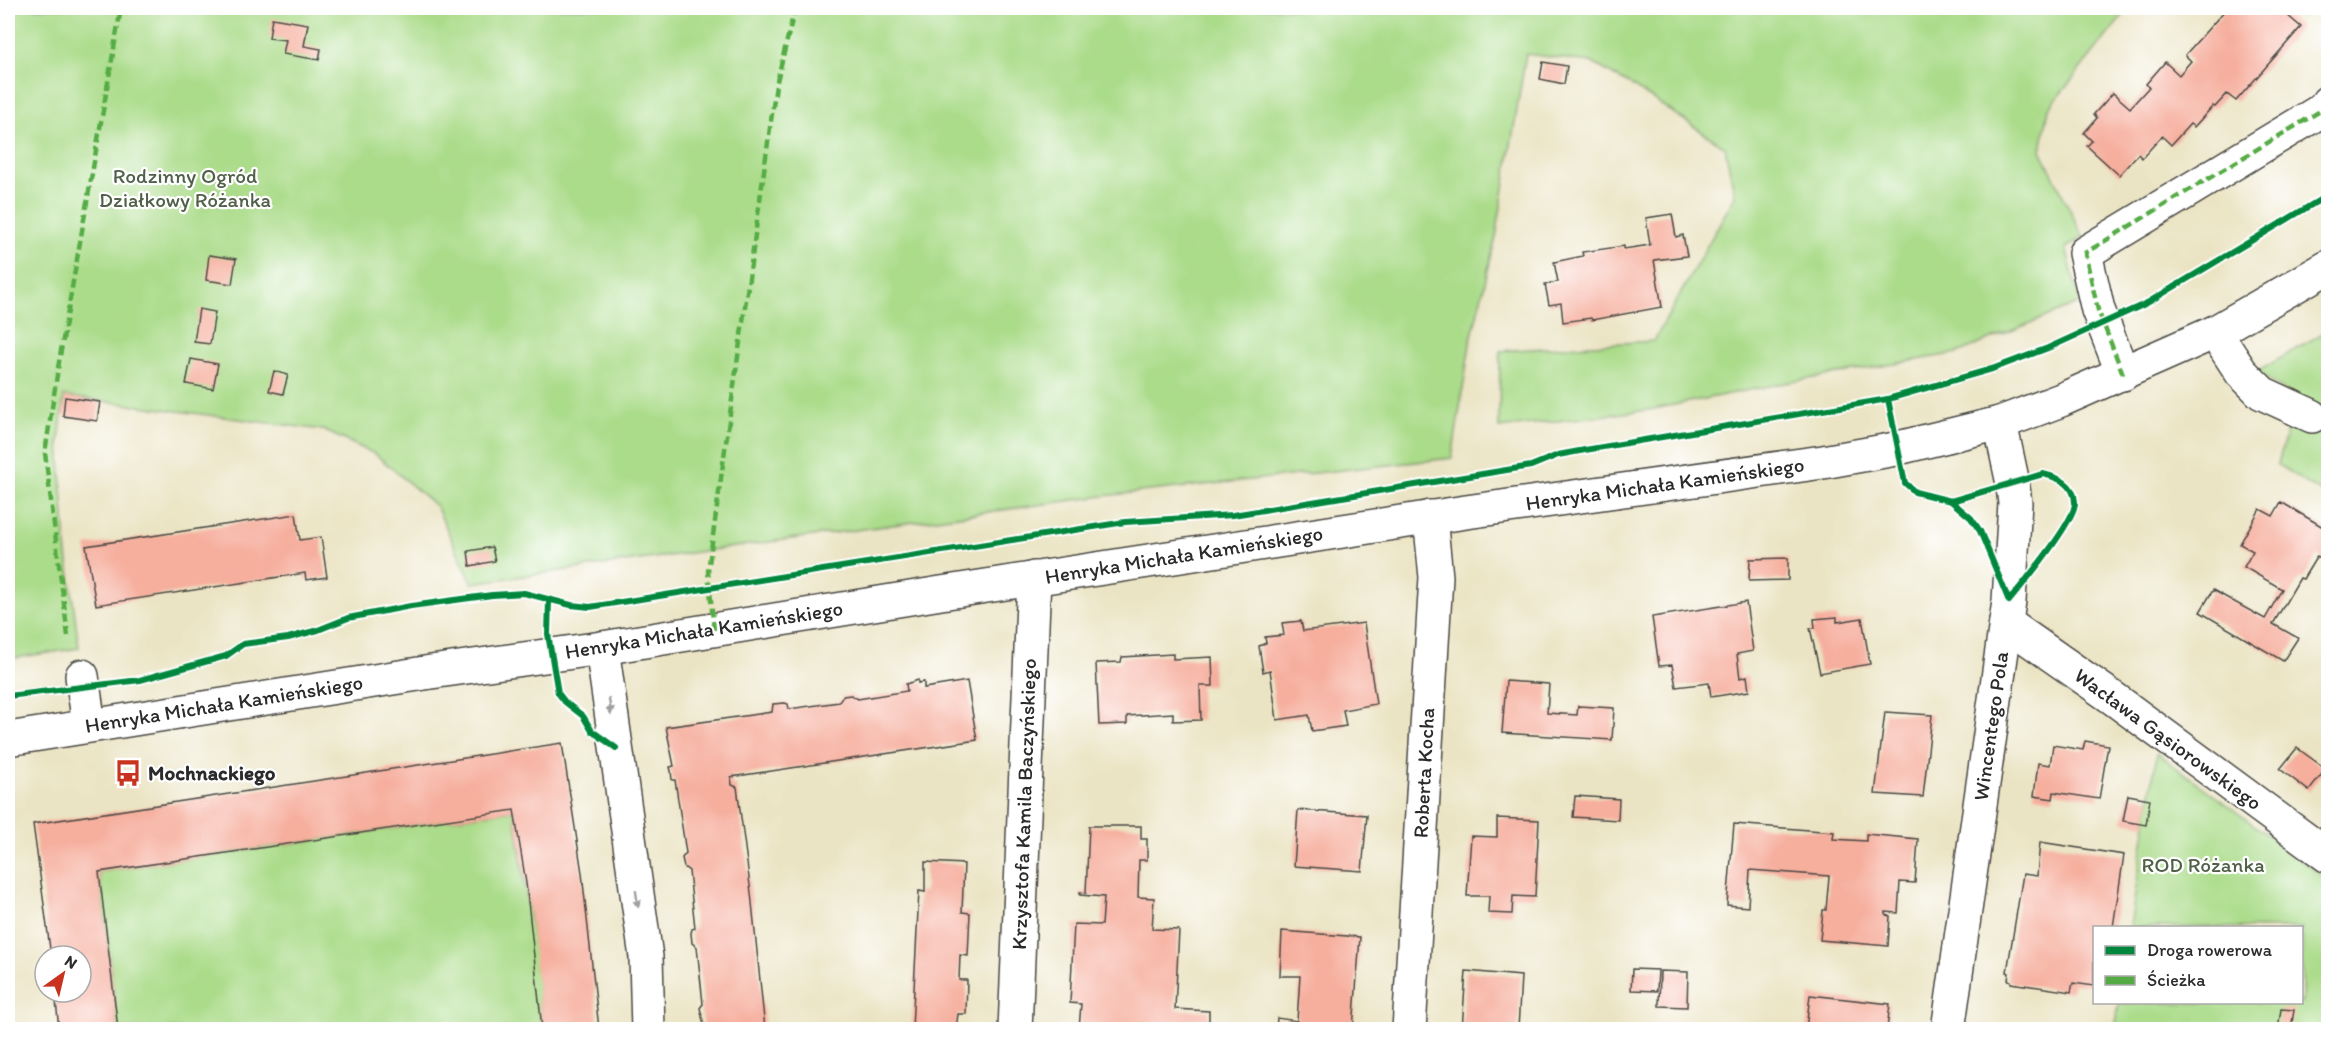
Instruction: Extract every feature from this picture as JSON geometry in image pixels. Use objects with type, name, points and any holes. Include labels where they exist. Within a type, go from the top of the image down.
[{"type":"street","points":[[2124,374],[2098,310],[2085,253],[2322,110],[2328,102]]},
{"type":"street","name":"Henryka Michała Kamieńskiego","points":[[8,739],[454,668],[602,648],[1034,578],[1677,481],[1823,462],[1904,447],[2000,423],[2124,374],[2215,332],[2328,267]]},
{"type":"street","points":[[2215,332],[2241,372],[2262,393],[2312,416]]},
{"type":"street","name":"Wincentego Pola","points":[[1948,1029],[2006,623],[2015,503],[2000,423]]},
{"type":"street","name":"Roberta Kocha","points":[[1409,1029],[1436,577],[1430,518]]},
{"type":"street","name":"Krzysztofa Kamila Baczyńskiego","points":[[1015,1029],[1034,578]]},
{"type":"street","name":"Wacława Gąsiorowskiego","points":[[2006,623],[2113,698],[2328,856]]},
{"type":"street","points":[[602,648],[646,957],[648,1029]]},
{"type":"street","points":[[82,676],[89,726]]},
{"type":"green space","name":"Rodzinny Ogród Działkowy Różanka","points":[[8,8],[2129,8],[2049,108],[2041,150],[2083,237],[2066,248],[2080,303],[1957,353],[1648,410],[1499,428],[1500,351],[1654,341],[1735,196],[1725,147],[1636,88],[1591,62],[1526,54],[1496,237],[1470,344],[1452,458],[1103,496],[472,583],[436,506],[375,454],[323,430],[64,396],[59,442],[66,546],[79,648],[8,659]]},
{"type":"green space","points":[[2328,330],[2328,497],[2278,465],[2295,398],[2257,372]]},
{"type":"green space","name":"ROD Różanka","points":[[2157,753],[2328,880],[2328,1029],[2115,1030],[2119,1004],[2303,1004],[2303,926],[2130,926]]},
{"type":"green space","points":[[514,810],[535,955],[542,1029],[118,1029],[99,872]]},
{"type":"building","points":[[2227,8],[2279,8],[2301,27],[2236,101],[2227,94],[2194,127],[2190,124],[2171,145],[2162,136],[2142,158],[2138,154],[2119,175],[2087,146],[2092,141],[2084,133],[2097,118],[2094,114],[2113,93],[2130,108],[2149,87],[2146,84],[2165,62],[2179,75],[2191,61],[2185,55]]},
{"type":"building","points":[[272,18],[308,24],[304,46],[321,49],[319,60],[283,54],[286,40],[269,38]]},
{"type":"building","points":[[1543,62],[1567,66],[1564,84],[1540,79]]},
{"type":"building","points":[[1672,214],[1676,237],[1683,235],[1687,256],[1654,260],[1662,307],[1592,320],[1591,318],[1563,322],[1561,303],[1549,305],[1545,284],[1558,282],[1554,262],[1583,256],[1582,252],[1650,245],[1646,218]]},
{"type":"building","points":[[209,255],[236,259],[232,284],[206,280]]},
{"type":"building","points":[[199,309],[215,312],[210,344],[194,342]]},
{"type":"building","points":[[191,359],[218,364],[213,389],[186,384]]},
{"type":"building","points":[[274,371],[288,375],[283,394],[269,391]]},
{"type":"building","points":[[65,397],[100,402],[97,421],[63,416]]},
{"type":"building","points":[[2281,502],[2328,530],[2328,562],[2317,556],[2303,579],[2300,578],[2273,624],[2298,638],[2283,661],[2200,612],[2213,590],[2265,619],[2282,589],[2244,567],[2253,551],[2240,544],[2260,509],[2273,516]]},
{"type":"building","points":[[296,514],[300,540],[321,537],[327,577],[306,580],[305,573],[96,605],[86,546]]},
{"type":"building","points":[[492,547],[495,561],[470,566],[468,551]]},
{"type":"building","points":[[1788,558],[1788,580],[1749,581],[1750,559]]},
{"type":"building","points":[[1746,602],[1753,651],[1737,654],[1740,678],[1747,676],[1749,691],[1711,697],[1709,683],[1676,687],[1672,665],[1659,666],[1652,617]]},
{"type":"building","points":[[1837,617],[1837,622],[1862,618],[1870,664],[1820,673],[1810,628],[1815,628],[1814,619]]},
{"type":"building","points":[[1301,621],[1303,631],[1364,623],[1376,704],[1343,710],[1346,726],[1312,731],[1309,715],[1277,720],[1270,670],[1263,672],[1259,646],[1266,643],[1265,637],[1284,635],[1282,623]]},
{"type":"building","points":[[1173,654],[1173,659],[1212,657],[1213,686],[1200,686],[1201,720],[1173,721],[1173,713],[1127,716],[1127,724],[1099,725],[1096,663],[1121,662],[1122,657]]},
{"type":"building","points":[[918,680],[918,683],[924,682],[924,688],[967,681],[977,740],[731,777],[732,785],[737,787],[765,1029],[705,1029],[700,1008],[703,1004],[697,947],[692,943],[691,933],[695,928],[689,871],[684,867],[682,858],[686,853],[675,780],[672,780],[670,767],[674,766],[666,727],[772,712],[773,704],[785,703],[788,704],[789,709],[839,702],[843,696],[851,695],[858,699],[907,691],[906,684]]},
{"type":"building","points":[[1506,681],[1549,684],[1547,713],[1577,715],[1578,706],[1614,708],[1612,740],[1502,733]]},
{"type":"building","points":[[1885,712],[1932,715],[1923,797],[1875,794]]},
{"type":"building","points":[[2085,741],[2108,745],[2099,799],[2054,792],[2053,799],[2034,796],[2038,763],[2050,765],[2053,745],[2083,750]]},
{"type":"building","points":[[562,743],[582,873],[599,1029],[542,1029],[526,883],[514,810],[99,872],[118,1029],[59,1029],[56,1004],[93,1004],[93,944],[49,944],[33,824]]},
{"type":"building","points":[[2297,748],[2326,769],[2309,791],[2280,769]]},
{"type":"building","points":[[2128,795],[2150,799],[2146,825],[2123,821]]},
{"type":"building","points":[[1575,796],[1619,799],[1618,820],[1573,817]]},
{"type":"building","points":[[1298,810],[1367,815],[1362,871],[1294,866]]},
{"type":"building","points":[[1497,818],[1539,820],[1535,897],[1513,896],[1512,914],[1488,913],[1489,896],[1467,896],[1471,836],[1497,837]]},
{"type":"building","points":[[1734,824],[1834,832],[1833,839],[1866,841],[1866,834],[1918,839],[1915,883],[1900,882],[1898,913],[1886,912],[1886,915],[1890,916],[1888,946],[1820,940],[1829,876],[1750,870],[1748,907],[1727,905]]},
{"type":"building","points":[[1089,826],[1141,826],[1141,839],[1147,839],[1147,860],[1139,860],[1138,897],[1154,898],[1152,929],[1179,930],[1175,1009],[1209,1011],[1209,1029],[1079,1029],[1081,1004],[1070,1003],[1074,924],[1102,925],[1104,897],[1080,895],[1080,892],[1086,893]]},
{"type":"building","points":[[2040,842],[2124,855],[2113,926],[2093,926],[2093,986],[2073,983],[2071,992],[2011,983],[2008,980],[2009,973],[2007,972],[2023,874],[2037,876]]},
{"type":"building","points":[[925,862],[964,864],[962,912],[970,913],[968,956],[960,955],[959,980],[967,980],[966,1014],[958,1014],[956,1029],[912,1029],[919,891],[925,892]]},
{"type":"building","points":[[1282,931],[1360,937],[1353,1029],[1276,1029],[1277,1018],[1297,1021],[1300,976],[1280,976]]},
{"type":"building","points":[[1632,969],[1658,970],[1657,991],[1631,990]]},
{"type":"building","points":[[1466,971],[1521,976],[1518,1029],[1462,1029]]},
{"type":"building","points":[[1660,971],[1688,972],[1687,1007],[1659,1006]]},
{"type":"building","points":[[1810,995],[1890,1004],[1887,1029],[1806,1029]]},
{"type":"building","points":[[2281,1009],[2294,1010],[2291,1029],[2278,1029]]},
{"type":"marked path","points":[[68,636],[45,453],[121,8]]},
{"type":"marked path","points":[[714,630],[708,571],[776,85],[795,8]]},
{"type":"marked path","points":[[2123,374],[2098,310],[2085,253],[2322,110],[2328,102]]},
{"type":"cycle path","points":[[8,696],[140,680],[226,656],[243,644],[288,638],[318,630],[348,618],[411,606],[524,593],[571,605],[590,607],[1125,522],[1233,515],[1531,466],[1558,455],[1888,399],[1992,369],[2048,348],[2147,303],[2328,195]]},
{"type":"cycle path","points":[[1888,399],[1905,483],[1915,492],[1951,501],[2043,474],[2065,482],[2072,490],[2075,502],[2073,511],[2058,537],[2009,601],[1980,531],[1971,518],[1951,501]]},
{"type":"cycle path","points":[[549,600],[548,634],[558,693],[565,702],[583,716],[592,731],[616,748]]},
{"type":"place","name":"Mochnackiego","points":[[128,773]]}]
